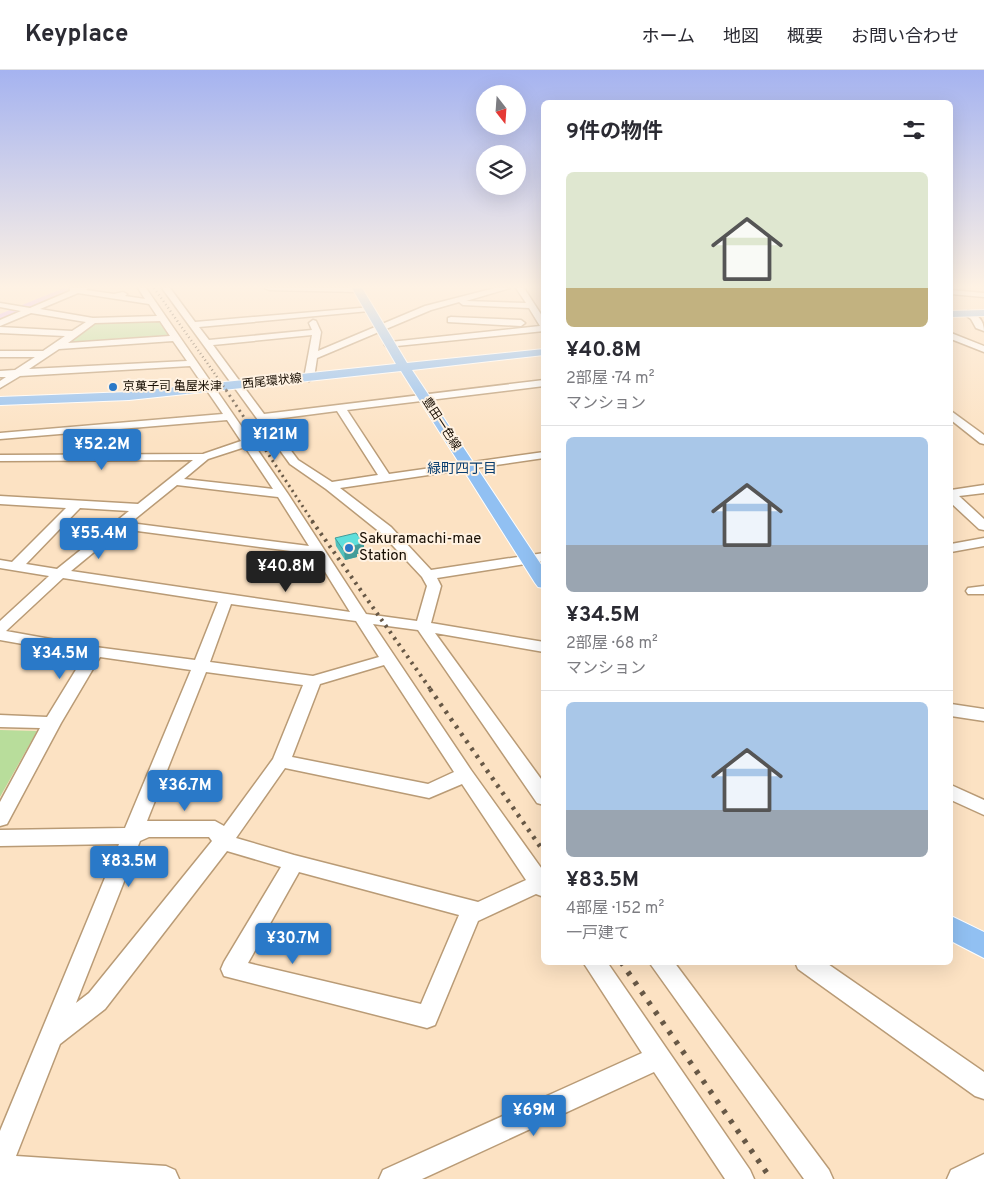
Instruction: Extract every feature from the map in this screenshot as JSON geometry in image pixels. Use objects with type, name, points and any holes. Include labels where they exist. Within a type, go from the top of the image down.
[{"type":"main road","name":"豊田一色線","points":[[387,340],[541,578]]},
{"type":"main road","name":"西尾環状線","points":[[0,401],[129,396],[212,389],[541,352]]},
{"type":"main road","points":[[953,928],[984,946]]},
{"type":"street","points":[[0,385],[66,340]]},
{"type":"street","points":[[57,346],[151,340]]},
{"type":"street","points":[[178,340],[282,494],[465,775],[541,886],[470,915],[427,1016],[232,970],[294,863]]},
{"type":"street","points":[[203,340],[239,385],[294,462],[330,486],[386,530],[428,575],[434,586],[423,626]]},
{"type":"street","points":[[205,343],[238,340]]},
{"type":"street","points":[[309,378],[316,340]]},
{"type":"street","points":[[314,356],[354,340]]},
{"type":"street","points":[[390,345],[438,340]]},
{"type":"street","points":[[961,340],[984,349]]},
{"type":"street","points":[[0,354],[44,354]]},
{"type":"street","points":[[0,374],[193,363]]},
{"type":"street","points":[[263,418],[541,383]]},
{"type":"street","points":[[340,408],[385,477]]},
{"type":"street","points":[[953,416],[984,441]]},
{"type":"street","points":[[0,436],[230,417]]},
{"type":"street","points":[[0,458],[204,457],[246,443]]},
{"type":"street","points":[[330,486],[541,455]]},
{"type":"street","points":[[0,629],[61,572],[204,457]]},
{"type":"street","points":[[173,481],[282,494]]},
{"type":"street","points":[[953,495],[984,489]]},
{"type":"street","points":[[953,497],[984,526]]},
{"type":"street","points":[[0,500],[139,508]]},
{"type":"street","points":[[16,566],[77,504]]},
{"type":"street","points":[[119,525],[319,551]]},
{"type":"street","points":[[953,548],[984,542]]},
{"type":"street","points":[[428,575],[541,558]]},
{"type":"street","points":[[0,564],[226,599],[423,626],[541,646]]},
{"type":"street","points":[[0,1163],[226,599]]},
{"type":"street","points":[[423,626],[541,794]]},
{"type":"street","points":[[0,635],[95,652],[313,681],[388,659]]},
{"type":"street","points":[[0,820],[52,723],[95,652]]},
{"type":"street","points":[[50,1038],[98,1001],[223,842],[281,761],[313,681]]},
{"type":"street","points":[[953,710],[984,715]]},
{"type":"street","points":[[0,721],[52,723]]},
{"type":"street","points":[[281,761],[429,791],[465,775]]},
{"type":"street","points":[[953,793],[984,808]]},
{"type":"street","points":[[0,838],[131,836],[147,829],[215,829],[223,842],[294,863],[479,911]]},
{"type":"street","points":[[596,965],[741,1179]]},
{"type":"street","points":[[662,965],[820,1179]]},
{"type":"street","points":[[810,965],[984,1087]]},
{"type":"street","points":[[392,1179],[660,1057]]},
{"type":"street","points":[[960,1179],[984,1167]]},
{"type":"street","points":[[0,1168],[166,1179]]},
{"type":"green space","points":[[71,340],[122,340],[66,343]]},
{"type":"green space","points":[[0,730],[37,731],[0,797]]},
{"type":"building","points":[[356,533],[364,543],[354,546],[356,548],[344,551],[335,538]]},
{"type":"railway","points":[[191,340],[227,391]]},
{"type":"railway","points":[[226,390],[313,522]]},
{"type":"railway","points":[[312,521],[431,690]]},
{"type":"railway","points":[[430,689],[541,848]]},
{"type":"railway","points":[[623,965],[771,1179]]},
{"type":"place","name":"京菓子司 亀屋米津","points":[[113,387]]},
{"type":"place","name":"Sakuramachi-mae Station","points":[[349,548]]},
{"type":"district","name":"緑町四丁目","points":[[462,469]]}]
